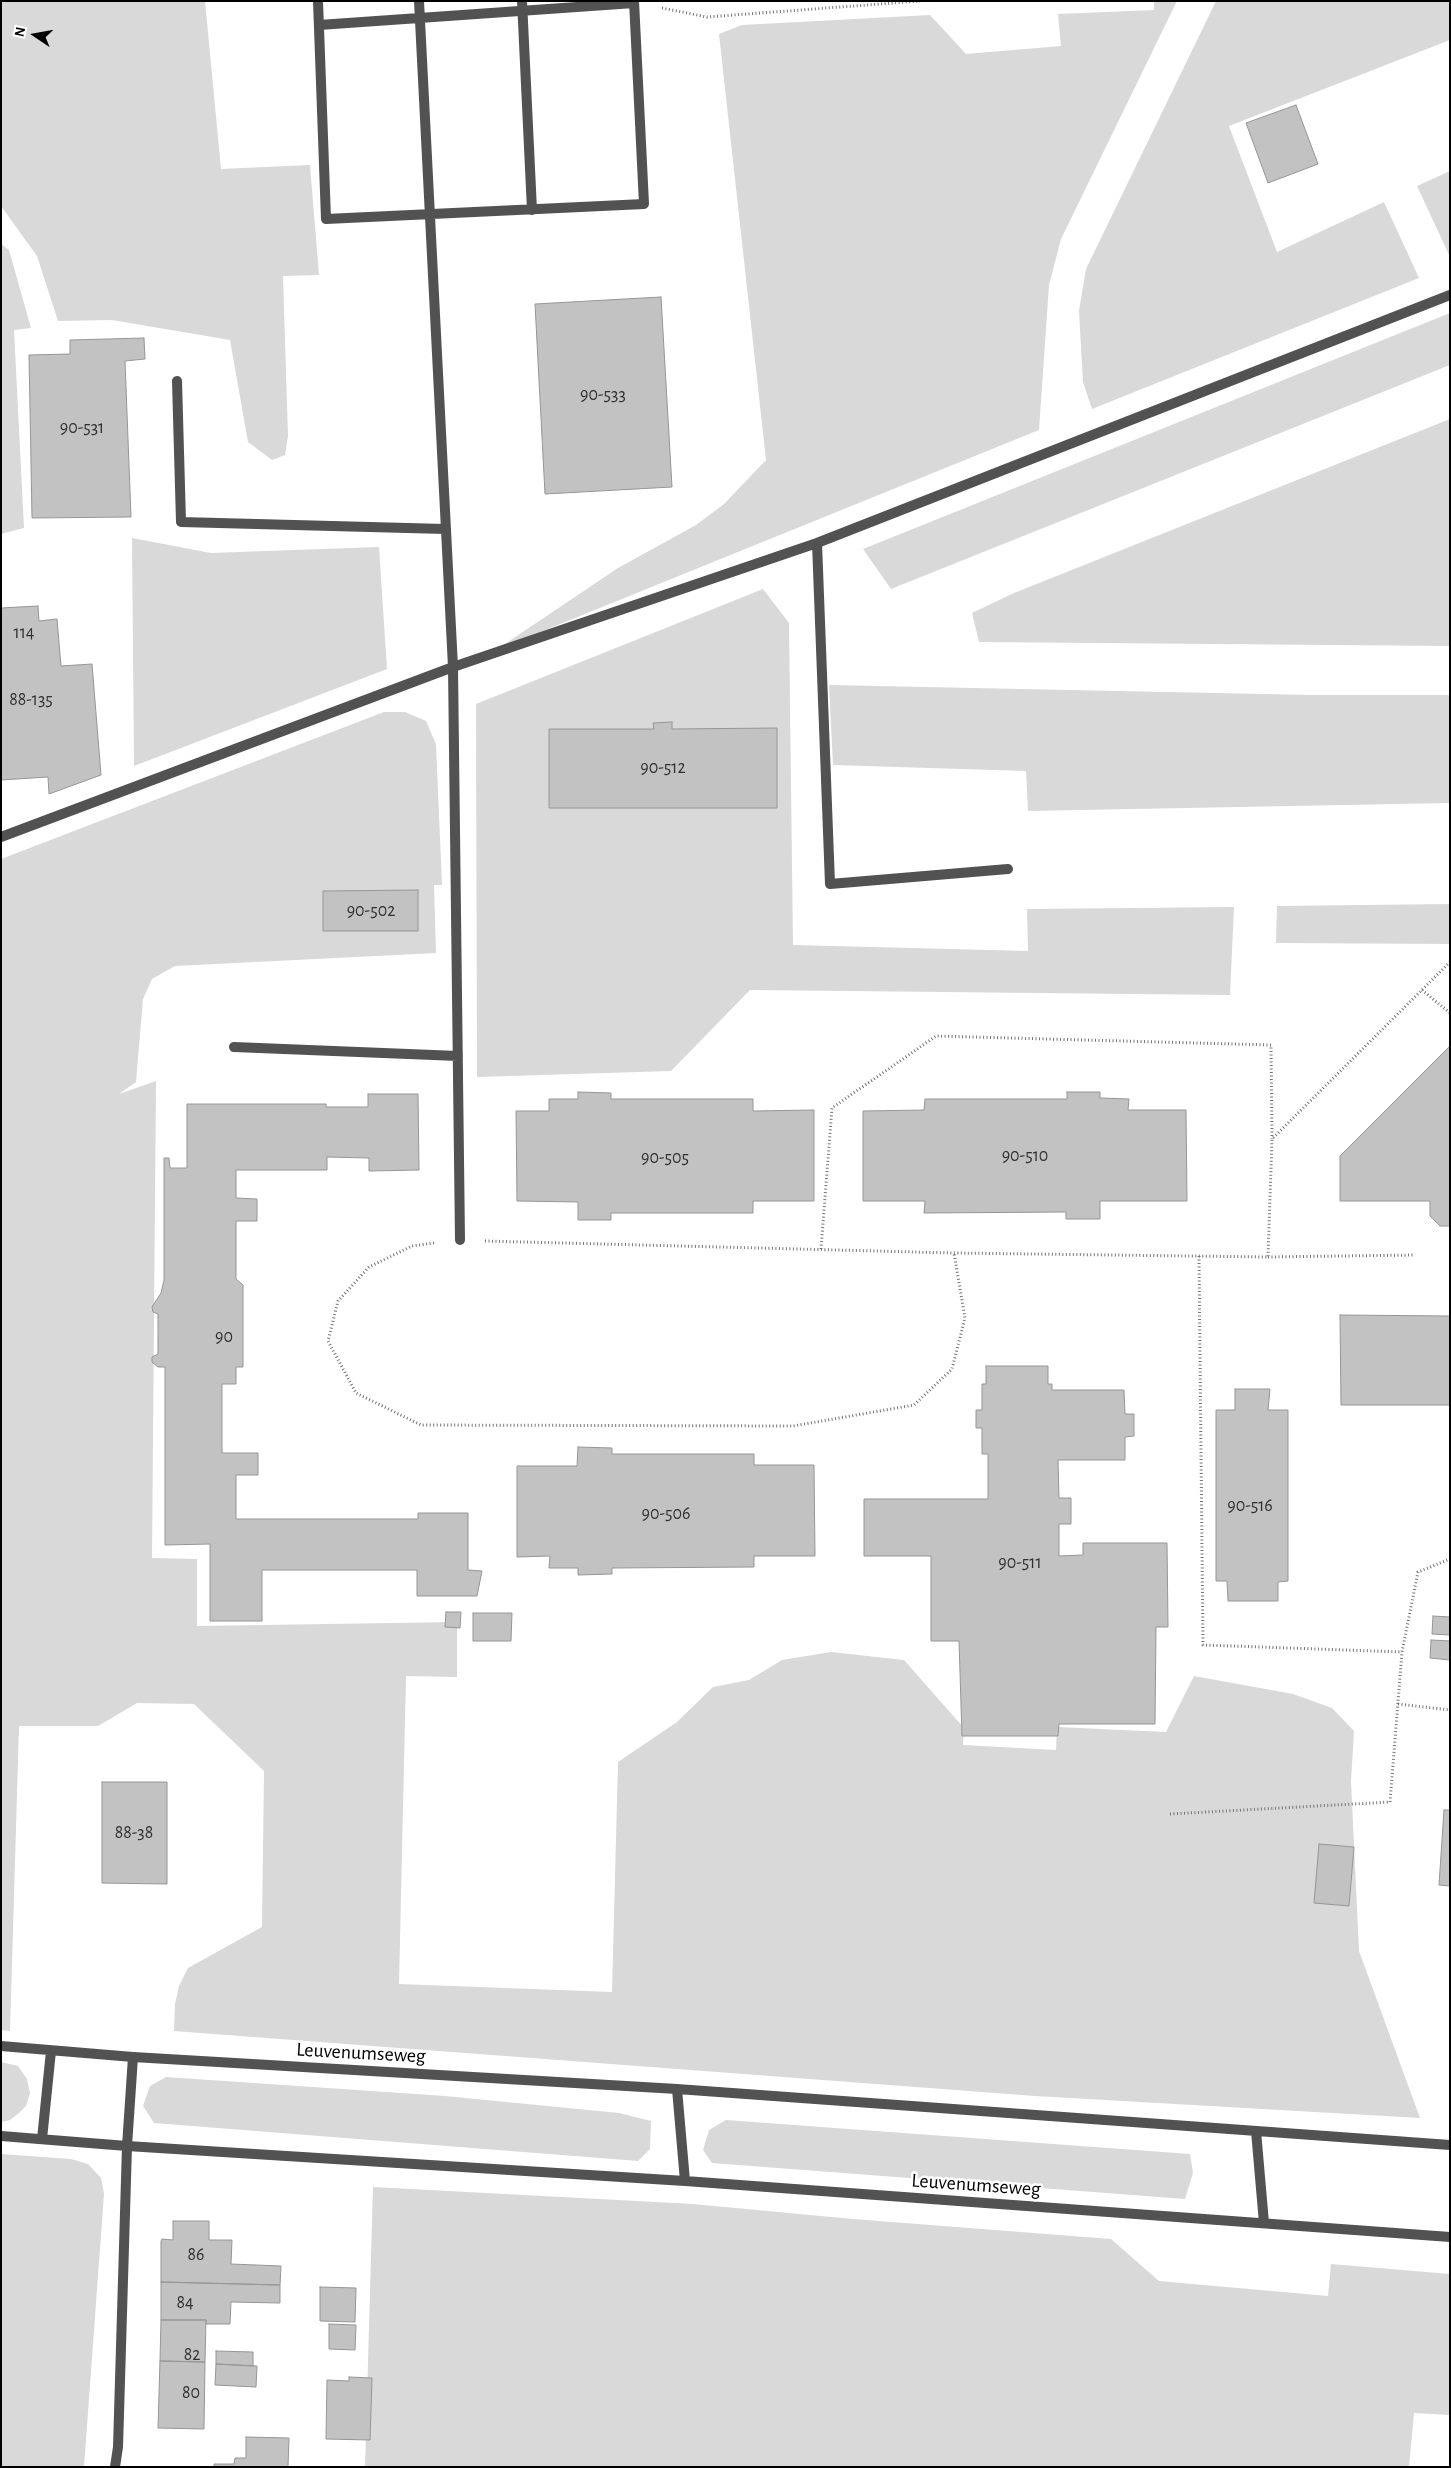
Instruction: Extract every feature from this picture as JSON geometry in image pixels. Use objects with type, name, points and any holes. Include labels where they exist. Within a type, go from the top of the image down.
[{"type":"street","points":[[318,1],[318,25],[326,219],[644,204],[634,2],[522,6],[419,18],[318,25]]},
{"type":"street","points":[[418,1],[453,667],[460,1240]]},
{"type":"street","points":[[522,6],[532,210]]},
{"type":"street","points":[[1,837],[453,667],[817,543],[1450,295]]},
{"type":"street","points":[[177,381],[181,522],[445,529]]},
{"type":"street","points":[[817,543],[830,884],[1008,869]]},
{"type":"street","points":[[234,1047],[458,1056]]},
{"type":"street","name":"Leuvenumseweg","points":[[1,2046],[133,2057],[677,2090],[1450,2145]]},
{"type":"street","points":[[42,2139],[51,2051]]},
{"type":"street","points":[[115,2467],[118,2447],[127,2146],[133,2057]]},
{"type":"street","points":[[677,2090],[685,2181]]},
{"type":"street","points":[[1256,2131],[1264,2223]]},
{"type":"street","name":"Leuvenumseweg","points":[[1,2136],[127,2146],[685,2181],[1450,2237]]},
{"type":"street","points":[[118,2447],[120,2467]]},
{"type":"path","points":[[634,2],[707,17],[920,1]]},
{"type":"path","points":[[1272,1139],[1450,962]]},
{"type":"path","points":[[1422,990],[1450,1013]]},
{"type":"path","points":[[821,1250],[832,1108],[936,1036],[1271,1045],[1272,1139],[1268,1257]]},
{"type":"path","points":[[954,1253],[965,1318],[952,1369],[914,1405],[793,1426],[421,1425],[356,1393],[328,1342],[338,1301],[368,1267],[412,1246],[460,1240],[954,1253],[1268,1257],[1415,1255]]},
{"type":"path","points":[[1199,1256],[1203,1645],[1402,1652]]},
{"type":"path","points":[[1170,1814],[1390,1802],[1402,1652],[1418,1572],[1450,1560]]},
{"type":"path","points":[[1398,1704],[1450,1710]]},
{"type":"shaded area","points":[[1,1],[205,1],[221,169],[310,165],[319,275],[283,276],[288,436],[285,455],[272,460],[248,442],[230,340],[112,320],[58,321],[37,256],[1,206]]},
{"type":"shaded area","points":[[1154,1],[1177,1],[1061,239],[1049,285],[1039,430],[496,650],[618,568],[696,525],[724,504],[766,460],[719,34],[742,25],[930,15],[966,54],[1061,46],[1058,14],[1154,10]]},
{"type":"shaded area","points":[[1216,1],[1450,1],[1450,40],[1229,126],[1277,252],[1384,202],[1419,278],[1092,409],[1083,382],[1079,311],[1086,269]]},
{"type":"shaded area","points":[[1450,171],[1450,257],[1417,186]]},
{"type":"shaded area","points":[[1,244],[9,250],[31,328],[14,330],[24,528],[1,534]]},
{"type":"shaded area","points":[[1450,313],[1450,365],[891,589],[863,549]]},
{"type":"shaded area","points":[[1450,419],[1450,646],[979,642],[972,613],[1014,593]]},
{"type":"shaded area","points":[[132,538],[211,553],[379,547],[387,669],[134,766]]},
{"type":"shaded area","points":[[763,589],[789,623],[793,945],[1028,951],[1027,909],[1234,907],[1230,995],[750,990],[671,1071],[477,1077],[476,704]]},
{"type":"shaded area","points":[[829,685],[1312,695],[1450,695],[1450,803],[1028,811],[1026,771],[833,765]]},
{"type":"shaded area","points":[[384,712],[405,712],[426,721],[436,744],[442,885],[434,885],[436,953],[175,966],[152,979],[143,999],[136,1082],[119,1094],[156,1081],[152,1558],[197,1559],[197,1626],[457,1622],[457,1677],[406,1676],[399,1984],[612,1992],[618,1762],[677,1722],[713,1687],[749,1680],[782,1660],[831,1652],[904,1660],[964,1728],[963,1745],[1056,1750],[1057,1727],[1166,1732],[1194,1676],[1293,1694],[1332,1708],[1354,1731],[1351,1781],[1359,1951],[1420,2118],[1035,2096],[174,2031],[175,2004],[179,1986],[188,1968],[262,1927],[264,1771],[194,1704],[137,1703],[98,1726],[19,1726],[10,2031],[1,2030],[1,859]]},
{"type":"shaded area","points":[[1450,904],[1450,944],[1276,943],[1277,906]]},
{"type":"shaded area","points":[[1,2062],[18,2066],[27,2079],[30,2093],[26,2106],[19,2113],[10,2120],[1,2122]]},
{"type":"shaded area","points":[[166,2077],[445,2096],[619,2113],[651,2121],[650,2149],[638,2161],[154,2123],[143,2106],[150,2086]]},
{"type":"shaded area","points":[[726,2120],[1190,2154],[1193,2173],[1185,2199],[712,2163],[703,2150],[709,2130]]},
{"type":"shaded area","points":[[1,2154],[71,2159],[88,2164],[101,2178],[104,2194],[84,2467],[1,2467]]},
{"type":"shaded area","points":[[373,2187],[693,2204],[853,2219],[1111,2239],[1159,2281],[1328,2296],[1331,2264],[1450,2274],[1450,2415],[1414,2413],[1409,2467],[365,2467]]},
{"type":"building","points":[[1296,105],[1318,164],[1268,183],[1246,123]]},
{"type":"building","points":[[661,297],[672,487],[545,494],[535,304]]},
{"type":"building","points":[[144,338],[145,359],[125,361],[131,517],[32,518],[29,355],[70,354],[70,340]]},
{"type":"building","points":[[38,606],[39,621],[57,619],[61,666],[92,664],[101,775],[49,794],[48,777],[1,780],[1,608]]},
{"type":"building","points":[[672,722],[672,729],[777,728],[777,808],[549,808],[549,729],[654,729],[653,723]]},
{"type":"building","points":[[418,890],[418,931],[323,931],[323,891]]},
{"type":"building","points":[[1450,1046],[1450,1226],[1440,1226],[1430,1216],[1430,1201],[1340,1201],[1340,1156]]},
{"type":"building","points":[[578,1092],[611,1093],[611,1099],[753,1099],[753,1111],[814,1110],[814,1201],[753,1201],[753,1213],[611,1213],[611,1220],[578,1220],[578,1202],[517,1201],[516,1111],[549,1111],[549,1099],[578,1099]]},
{"type":"building","points":[[1067,1092],[1100,1092],[1100,1098],[1129,1099],[1128,1110],[1186,1110],[1187,1201],[1100,1201],[1100,1219],[1066,1219],[1066,1212],[924,1213],[925,1201],[863,1201],[863,1111],[924,1110],[925,1099],[1067,1099]]},
{"type":"building","points":[[368,1094],[418,1094],[419,1170],[369,1171],[369,1158],[327,1157],[327,1170],[236,1170],[236,1198],[257,1199],[257,1221],[236,1221],[236,1279],[243,1285],[243,1367],[236,1367],[236,1384],[222,1384],[222,1453],[258,1453],[258,1475],[236,1475],[236,1519],[418,1519],[418,1513],[468,1513],[468,1570],[482,1571],[477,1596],[417,1596],[417,1570],[262,1570],[262,1621],[210,1621],[210,1544],[165,1545],[165,1367],[158,1367],[152,1362],[152,1357],[158,1354],[158,1314],[153,1312],[152,1307],[161,1293],[164,1280],[164,1158],[169,1158],[170,1168],[187,1168],[187,1104],[326,1104],[326,1107],[368,1107]]},
{"type":"building","points":[[1340,1315],[1450,1316],[1450,1405],[1341,1405]]},
{"type":"building","points":[[986,1366],[1048,1366],[1048,1384],[1052,1384],[1052,1390],[1124,1390],[1125,1414],[1134,1414],[1134,1436],[1125,1437],[1125,1460],[1058,1460],[1059,1498],[1071,1498],[1071,1524],[1059,1524],[1059,1556],[1083,1555],[1083,1543],[1167,1543],[1168,1627],[1156,1627],[1155,1724],[1059,1724],[1058,1736],[962,1736],[959,1641],[931,1641],[931,1556],[864,1556],[864,1499],[988,1499],[988,1454],[982,1454],[982,1428],[976,1428],[976,1410],[982,1410],[982,1384],[986,1384]]},
{"type":"building","points":[[1235,1389],[1270,1389],[1268,1410],[1288,1410],[1288,1581],[1278,1582],[1278,1601],[1228,1601],[1227,1581],[1216,1581],[1216,1410],[1235,1410]]},
{"type":"building","points":[[578,1447],[612,1448],[612,1454],[754,1454],[754,1465],[814,1465],[815,1556],[754,1556],[754,1567],[612,1568],[612,1574],[578,1575],[578,1568],[549,1568],[550,1556],[517,1557],[517,1466],[577,1466]]},
{"type":"building","points":[[446,1612],[461,1612],[460,1628],[445,1627]]},
{"type":"building","points":[[473,1613],[512,1613],[511,1641],[473,1641]]},
{"type":"building","points":[[1433,1616],[1450,1617],[1450,1635],[1432,1634]]},
{"type":"building","points":[[1431,1640],[1450,1641],[1450,1660],[1430,1658]]},
{"type":"building","points":[[102,1782],[167,1782],[167,1884],[102,1883]]},
{"type":"building","points":[[1444,1810],[1450,1810],[1450,1886],[1439,1885]]},
{"type":"building","points":[[1319,1844],[1354,1847],[1349,1906],[1314,1903]]},
{"type":"building","points":[[173,2221],[209,2221],[209,2240],[232,2240],[231,2264],[281,2266],[280,2285],[161,2282],[161,2241],[162,2239],[173,2240]]},
{"type":"building","points":[[161,2282],[280,2285],[280,2303],[231,2302],[230,2324],[206,2324],[206,2320],[161,2320]]},
{"type":"building","points":[[320,2287],[356,2288],[355,2322],[320,2321]]},
{"type":"building","points":[[161,2320],[206,2320],[205,2362],[160,2361]]},
{"type":"building","points":[[329,2324],[356,2325],[355,2350],[329,2349]]},
{"type":"building","points":[[216,2351],[253,2352],[253,2366],[216,2364]]},
{"type":"building","points":[[160,2361],[205,2362],[204,2429],[158,2428]]},
{"type":"building","points":[[216,2364],[257,2366],[256,2387],[215,2385]]},
{"type":"building","points":[[349,2377],[372,2378],[370,2440],[326,2439],[327,2380],[349,2381]]},
{"type":"building","points":[[246,2437],[289,2438],[288,2467],[214,2467],[214,2464],[234,2464],[235,2458],[246,2458]]}]
